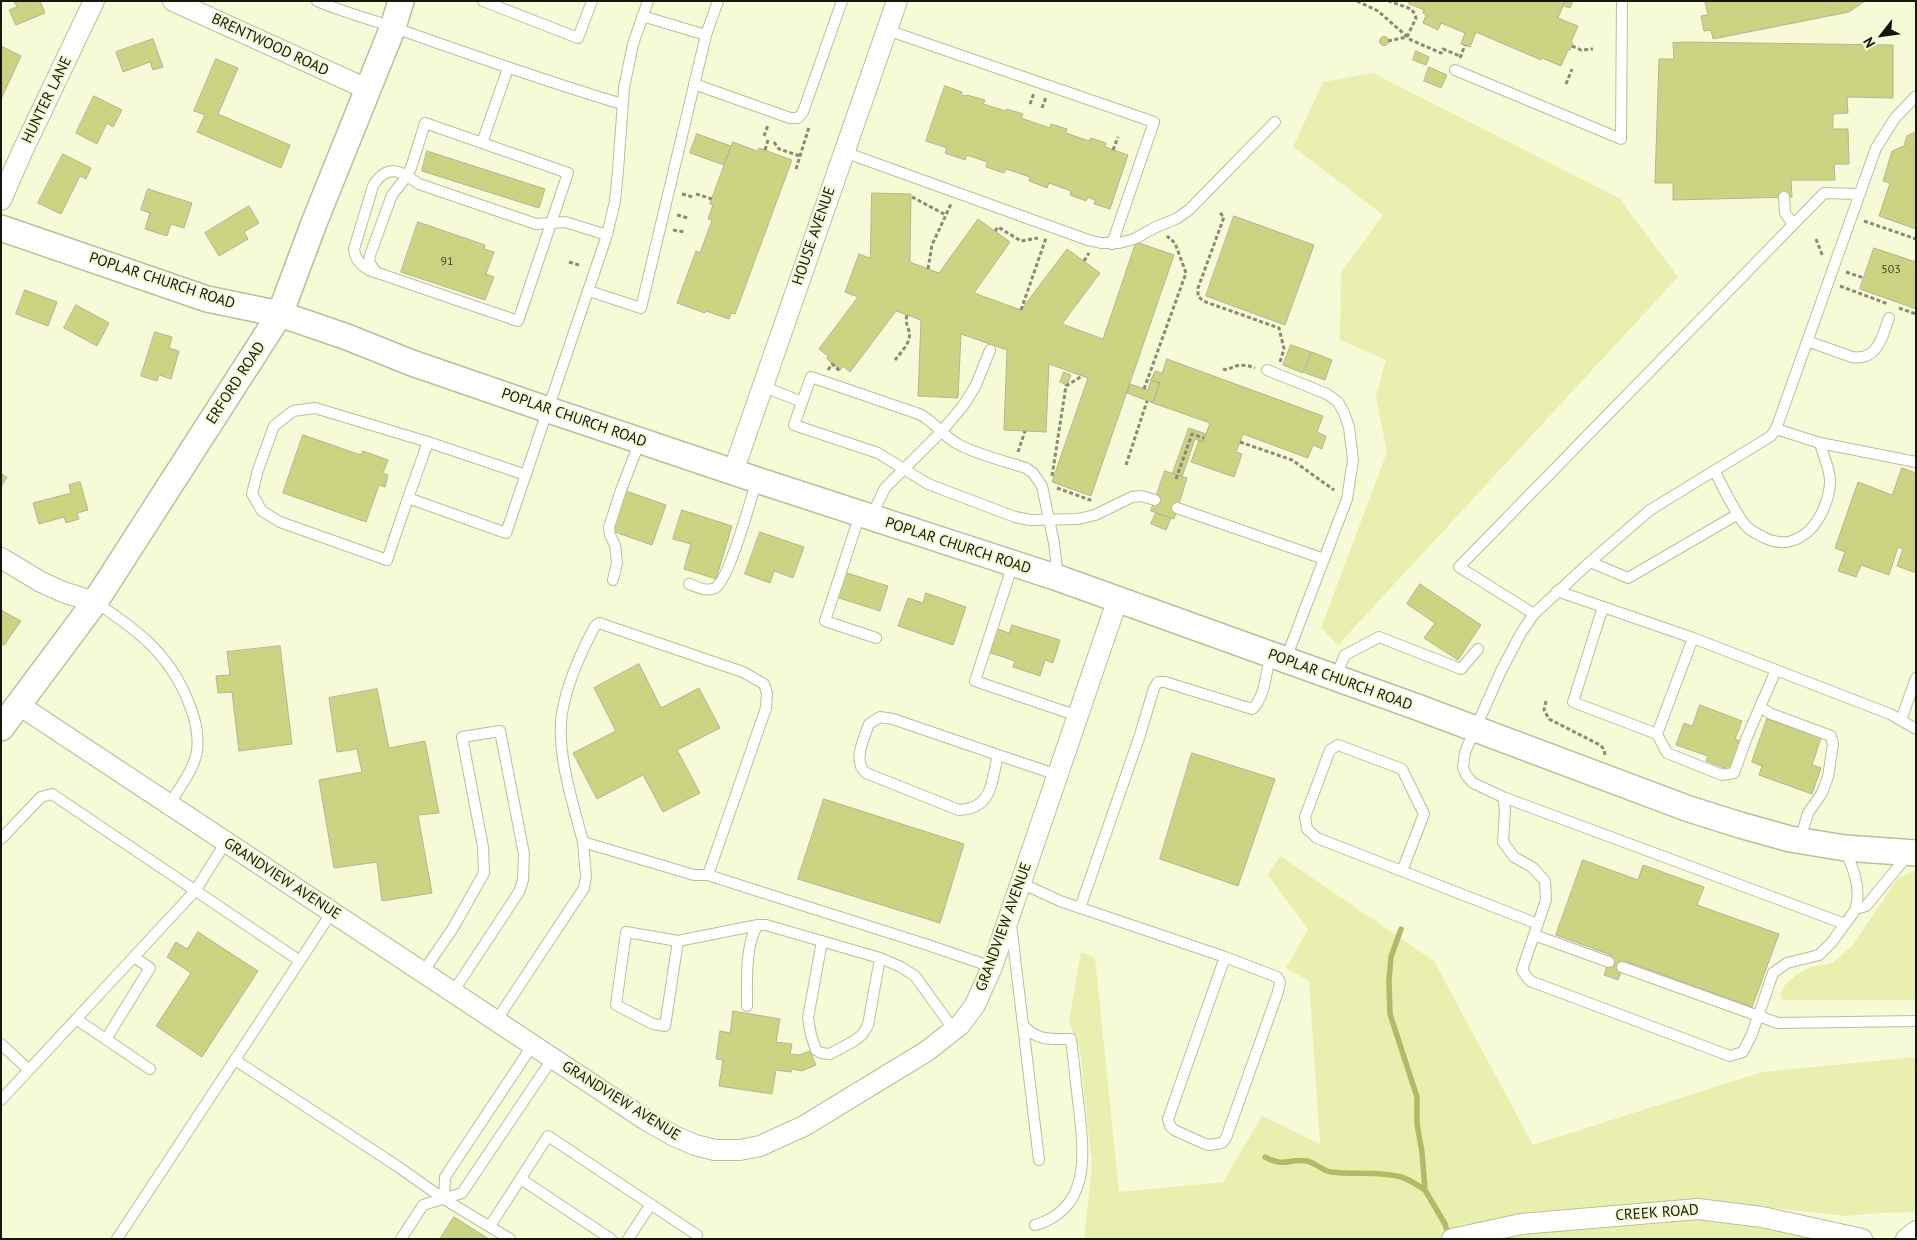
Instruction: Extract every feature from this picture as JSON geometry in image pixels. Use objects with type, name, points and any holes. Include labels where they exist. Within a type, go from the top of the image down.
[{"type":"street","name":"HUNTER LANE","points":[[1,200],[94,1]]},
{"type":"street","name":"BRENTWOOD ROAD","points":[[173,1],[367,89]]},
{"type":"street","name":"ERFORD ROAD","points":[[1,728],[95,602],[280,314],[401,1]]},
{"type":"street","name":"HOUSE AVENUE","points":[[733,472],[897,1]]},
{"type":"street","name":"POPLAR CHURCH ROAD","points":[[1,228],[207,299],[280,314],[347,337],[412,363],[733,472],[1058,578],[1475,729],[1689,809],[1740,825],[1800,840],[1845,848],[1913,853]]},
{"type":"street","points":[[1,558],[41,582],[63,592],[95,602]]},
{"type":"street","name":"GRANDVIEW AVENUE","points":[[19,705],[646,1120],[674,1136],[696,1145],[715,1150],[740,1150],[760,1146],[804,1126],[927,1051],[954,1030],[975,1005],[992,967],[1118,601]]},
{"type":"street","name":"CREEK ROAD","points":[[1454,1238],[1521,1224],[1698,1208],[1762,1217],[1862,1239]]},
{"type":"street","points":[[1906,1239],[1916,1231]]},
{"type":"lane","points":[[318,1],[339,11],[622,104]]},
{"type":"lane","points":[[484,1],[578,38],[592,1]]},
{"type":"lane","points":[[408,498],[506,533],[607,235],[618,170],[622,104],[633,44],[648,1]]},
{"type":"lane","points":[[589,291],[641,308],[706,35],[718,1]]},
{"type":"lane","points":[[694,84],[790,118],[798,118],[803,112],[842,1]]},
{"type":"lane","points":[[1455,70],[1621,140],[1622,1]]},
{"type":"lane","points":[[642,16],[706,35]]},
{"type":"lane","points":[[887,30],[1154,122],[1112,244]]},
{"type":"lane","points":[[482,143],[508,68]]},
{"type":"lane","points":[[1845,924],[1503,797],[1473,783],[1466,775],[1463,767],[1465,752],[1501,670],[1521,633],[1534,614],[1557,591],[1650,510],[1764,442],[1776,429],[1876,148],[1895,118],[1916,96]]},
{"type":"lane","points":[[844,152],[1073,235],[1096,242],[1112,244],[1134,239],[1183,214],[1275,122]]},
{"type":"lane","points":[[378,273],[369,262],[370,255],[392,195],[406,176],[411,168],[425,123],[568,173],[551,222],[518,321],[369,270],[359,263],[354,249],[376,182],[391,170],[398,171],[406,176],[419,184],[536,224],[551,222],[565,222],[607,235]]},
{"type":"lane","points":[[1534,614],[1459,567],[1824,193],[1860,194]]},
{"type":"lane","points":[[1784,197],[1785,213],[1793,224]]},
{"type":"lane","points":[[1807,341],[1852,357],[1869,356],[1876,349],[1889,318]]},
{"type":"lane","points":[[876,638],[825,622],[866,516],[885,488],[941,432],[970,396],[990,350]]},
{"type":"lane","points":[[1080,908],[1140,735],[1154,688],[1158,682],[1165,682],[1252,709],[1256,706],[1324,559],[1348,499],[1353,460],[1349,427],[1338,402],[1327,394],[1262,370]]},
{"type":"lane","points":[[1058,578],[1058,569],[1048,520],[1042,486],[1033,473],[1026,468],[964,448],[951,440],[930,420],[920,414],[811,377],[794,425],[878,453],[928,484],[1015,517],[1048,520],[1086,518],[1136,496],[1155,500]]},
{"type":"lane","points":[[762,386],[802,402]]},
{"type":"lane","points":[[428,442],[387,560],[280,522],[262,512],[252,494],[258,470],[274,426],[293,411],[315,408],[428,442],[526,475]]},
{"type":"lane","points":[[1776,429],[1820,443],[1916,462]]},
{"type":"lane","points":[[612,580],[617,563],[615,545],[610,535],[609,527],[620,490],[640,440]]},
{"type":"lane","points":[[1715,472],[1738,514],[1749,528],[1773,540],[1786,542],[1794,540],[1810,530],[1820,515],[1827,498],[1830,482],[1828,467],[1820,443]]},
{"type":"lane","points":[[689,584],[707,590],[715,588],[721,583],[729,567],[757,480]]},
{"type":"lane","points":[[1177,508],[1324,559]]},
{"type":"lane","points":[[1590,562],[1628,578],[1738,514]]},
{"type":"lane","points":[[1013,564],[975,681],[1078,716]]},
{"type":"lane","points":[[1557,591],[1693,638],[1901,720],[1916,729]]},
{"type":"lane","points":[[95,602],[151,643],[167,661],[184,690],[198,734],[197,752],[192,767],[169,805]]},
{"type":"lane","points":[[1603,607],[1573,702],[1657,734],[1667,753],[1722,774],[1734,773],[1747,736],[1776,670]]},
{"type":"lane","points":[[496,1021],[584,888],[586,876],[583,842],[566,768],[561,736],[562,712],[578,657],[595,626],[599,623],[743,672],[764,684],[767,693],[766,708],[708,875]]},
{"type":"lane","points":[[1334,679],[1345,655],[1378,637],[1461,669],[1478,649]]},
{"type":"lane","points":[[1657,734],[1693,638]]},
{"type":"lane","points":[[1901,720],[1916,678]]},
{"type":"lane","points":[[1761,707],[1769,714],[1831,736],[1833,744],[1828,777],[1822,793],[1808,812],[1800,840]]},
{"type":"lane","points":[[998,755],[986,798],[980,805],[965,810],[959,810],[866,773],[859,764],[859,755],[869,724],[880,717],[893,718],[1058,775]]},
{"type":"lane","points":[[423,972],[452,928],[484,873],[483,847],[462,737],[500,731],[524,854],[523,880],[518,892],[453,992]]},
{"type":"lane","points":[[1402,871],[1424,814],[1402,769],[1338,745],[1330,750],[1304,817],[1307,829],[1317,838],[1538,924]]},
{"type":"lane","points":[[1,839],[41,798],[52,794],[300,961]]},
{"type":"lane","points":[[1503,797],[1505,809],[1503,842],[1514,857],[1532,867],[1545,881],[1546,900],[1522,970],[1530,981],[1730,1056],[1743,1052],[1773,974],[1787,963],[1820,955],[1856,909],[1858,884],[1845,848]]},
{"type":"lane","points":[[1,1100],[195,891],[226,842]]},
{"type":"lane","points":[[583,842],[694,875],[708,875],[992,967]]},
{"type":"lane","points":[[1856,909],[1866,906],[1913,853]]},
{"type":"lane","points":[[1021,884],[1060,902],[1225,956],[1277,977],[1280,982],[1278,992],[1226,1138],[1222,1143],[1209,1144],[1174,1130],[1170,1126],[1168,1119],[1225,956]]},
{"type":"lane","points":[[118,1239],[332,912]]},
{"type":"lane","points":[[1010,916],[1039,1160]]},
{"type":"lane","points":[[746,1006],[748,960],[753,931],[758,925]]},
{"type":"lane","points":[[678,941],[665,1026],[653,1024],[616,1005],[626,932],[678,941],[766,925],[880,958],[901,967],[915,976],[954,1030]]},
{"type":"lane","points":[[1534,935],[1609,962]]},
{"type":"lane","points":[[822,941],[808,1018],[816,1050],[821,1053],[830,1054],[862,1035],[868,1025],[880,958]]},
{"type":"lane","points":[[106,1039],[150,968],[134,957]]},
{"type":"lane","points":[[1622,967],[1778,1023],[1916,1021]]},
{"type":"lane","points":[[76,1019],[150,1069]]},
{"type":"lane","points":[[1024,1026],[1030,1033],[1039,1038],[1071,1039],[1083,1151],[1082,1169],[1072,1200],[1049,1221],[1035,1225]]},
{"type":"lane","points":[[1,1044],[29,1070]]},
{"type":"lane","points":[[444,1199],[445,1177],[532,1046]]},
{"type":"lane","points":[[401,1239],[423,1206],[462,1193],[552,1059]]},
{"type":"lane","points":[[236,1060],[444,1199],[510,1239]]},
{"type":"lane","points":[[490,1226],[548,1136],[697,1234]]},
{"type":"lane","points":[[521,1179],[611,1239]]},
{"type":"lane","points":[[628,1239],[651,1204]]},
{"type":"path","points":[[1357,1],[1378,11],[1407,37],[1441,53],[1443,49],[1460,58],[1465,45]]},
{"type":"path","points":[[1390,1],[1415,14],[1416,18],[1407,37]]},
{"type":"path","points":[[1388,41],[1407,37]]},
{"type":"path","points":[[1572,46],[1581,50],[1593,48]]},
{"type":"path","points":[[1566,84],[1572,69]]},
{"type":"path","points":[[796,168],[810,127],[805,123]]},
{"type":"path","points":[[1113,150],[1118,137]]},
{"type":"path","points":[[765,150],[768,140]]},
{"type":"path","points":[[774,142],[779,149],[800,156]]},
{"type":"path","points":[[696,194],[712,199]]},
{"type":"path","points":[[912,197],[946,215]]},
{"type":"path","points":[[928,269],[932,245],[953,201]]},
{"type":"path","points":[[1220,213],[1224,217],[1198,288],[1198,296],[1203,301],[1279,328],[1284,348]]},
{"type":"path","points":[[1864,221],[1916,238]]},
{"type":"path","points":[[995,231],[998,227],[1021,241],[1047,234],[1021,310]]},
{"type":"path","points":[[1144,389],[1186,273],[1175,243],[1167,236],[1160,234]]},
{"type":"path","points":[[1816,239],[1824,258]]},
{"type":"path","points":[[569,262],[579,265]]},
{"type":"path","points":[[1844,271],[1864,278]]},
{"type":"path","points":[[1837,285],[1866,296]]},
{"type":"path","points":[[895,360],[909,340],[909,330],[906,324],[907,315]]},
{"type":"path","points":[[1223,369],[1227,370],[1246,364],[1262,370]]},
{"type":"path","points":[[1082,376],[1066,386],[1050,486],[1096,502]]},
{"type":"path","points":[[1126,465],[1147,401]]},
{"type":"path","points":[[1021,443],[1025,431]]},
{"type":"path","points":[[1176,479],[1192,434],[1204,438]]},
{"type":"path","points":[[1240,442],[1292,460],[1341,495]]},
{"type":"path","points":[[1546,701],[1544,710],[1546,716],[1600,744],[1605,752],[1602,761]]},
{"type":"green space","points":[[1373,73],[1619,198],[1678,277],[1338,645],[1321,628],[1387,452],[1376,397],[1386,360],[1340,340],[1341,273],[1383,215],[1293,147],[1323,82]]},
{"type":"green space","points":[[1280,856],[1434,961],[1533,1145],[1762,1072],[1916,1057],[1916,1212],[1846,1216],[1700,1200],[1696,1216],[1829,1239],[1084,1239],[1092,1167],[1080,1050],[1069,1022],[1081,952],[1095,958],[1119,1192],[1223,1182],[1262,1116],[1320,1144],[1309,981],[1286,968],[1308,929],[1268,875]]},
{"type":"green space","points":[[1916,870],[1916,1000],[1783,1000],[1780,995],[1785,985],[1796,975],[1808,968],[1832,963],[1852,946],[1898,878]]},
{"type":"building","points":[[14,1],[40,1],[45,13],[16,25],[9,10],[17,7]]},
{"type":"building","points":[[1409,1],[1565,1],[1558,18],[1578,26],[1571,42],[1573,43],[1561,66],[1542,58],[1541,60],[1476,32],[1470,47],[1461,44],[1465,33],[1441,23],[1438,30],[1423,23],[1426,15],[1423,13],[1424,10],[1409,4]]},
{"type":"building","points":[[1566,1],[1573,1],[1570,8],[1564,6]]},
{"type":"building","points":[[1705,1],[1865,1],[1849,12],[1713,39],[1711,30],[1704,31],[1701,16],[1708,15]]},
{"type":"building","points":[[1384,37],[1388,41],[1384,45],[1380,41]]},
{"type":"building","points":[[153,39],[163,67],[153,70],[150,62],[123,72],[116,52]]},
{"type":"building","points":[[1673,43],[1893,45],[1893,98],[1847,97],[1848,113],[1833,114],[1833,129],[1848,129],[1849,164],[1834,164],[1835,180],[1791,180],[1792,197],[1673,200],[1673,183],[1655,183],[1659,59],[1674,59]]},
{"type":"building","points":[[1,46],[21,56],[2,97],[1,96]]},
{"type":"building","points":[[1416,51],[1429,57],[1426,65],[1413,60]]},
{"type":"building","points":[[216,59],[238,68],[218,114],[290,145],[281,168],[197,132],[205,115],[194,111]]},
{"type":"building","points":[[1429,67],[1447,75],[1441,88],[1424,81]]},
{"type":"building","points":[[945,86],[962,92],[961,95],[985,100],[983,104],[1023,114],[1021,118],[1050,128],[1051,124],[1067,129],[1066,133],[1089,141],[1091,138],[1106,143],[1105,147],[1128,155],[1110,209],[1094,204],[1095,200],[1088,197],[1086,201],[1070,195],[1071,191],[1049,183],[1047,188],[1029,181],[1030,177],[1006,169],[1004,173],[986,167],[987,162],[967,155],[965,160],[945,153],[947,148],[926,141]]},
{"type":"building","points":[[94,96],[122,110],[113,127],[107,123],[97,144],[76,133]]},
{"type":"building","points":[[1916,132],[1916,229],[1879,216],[1890,183],[1883,181],[1892,151],[1904,146],[1907,136]]},
{"type":"building","points":[[697,134],[731,146],[724,165],[690,153]]},
{"type":"building","points":[[733,142],[757,151],[759,148],[792,160],[735,314],[731,313],[729,319],[677,303],[696,251],[700,253],[712,220],[708,219],[713,205],[710,204]]},
{"type":"building","points":[[427,151],[545,189],[539,208],[422,171]]},
{"type":"building","points":[[63,154],[91,168],[86,179],[80,176],[61,214],[38,203]]},
{"type":"building","points":[[148,189],[192,203],[184,228],[171,224],[167,236],[145,229],[150,213],[141,210]]},
{"type":"building","points":[[872,193],[911,194],[910,262],[939,273],[978,219],[1010,242],[974,293],[1021,310],[1067,249],[1100,273],[1062,324],[1103,339],[1136,242],[1174,255],[1091,496],[1052,482],[1088,378],[1049,364],[1046,432],[1004,430],[1007,350],[961,334],[958,398],[918,396],[921,320],[896,311],[850,372],[843,366],[840,370],[819,349],[858,297],[845,292],[859,254],[870,258]]},
{"type":"building","points":[[249,206],[259,223],[244,232],[248,239],[219,256],[205,233]]},
{"type":"building","points":[[1234,216],[1314,245],[1285,325],[1206,296]]},
{"type":"building","points":[[418,222],[485,245],[484,249],[494,252],[486,274],[494,277],[485,300],[401,272]]},
{"type":"building","points":[[1874,248],[1916,262],[1916,309],[1860,289]]},
{"type":"building","points":[[25,290],[57,302],[48,326],[16,314]]},
{"type":"building","points":[[76,305],[109,323],[97,346],[64,328]]},
{"type":"building","points":[[155,332],[172,337],[169,348],[179,351],[171,379],[159,375],[157,381],[141,376]]},
{"type":"building","points":[[1291,345],[1311,352],[1303,373],[1283,365]]},
{"type":"building","points":[[1312,352],[1332,360],[1325,380],[1305,373]]},
{"type":"building","points":[[1167,359],[1323,416],[1317,432],[1326,436],[1322,449],[1313,445],[1308,458],[1243,434],[1236,452],[1242,454],[1234,477],[1191,462],[1199,440],[1203,442],[1210,423],[1153,403],[1160,383],[1151,380],[1155,371],[1162,373]]},
{"type":"building","points":[[1064,372],[1071,375],[1067,385],[1060,382]]},
{"type":"building","points":[[1151,380],[1160,383],[1153,403],[1127,393],[1130,384],[1148,390]]},
{"type":"building","points":[[1189,428],[1206,434],[1203,442],[1195,439],[1182,477],[1173,473]]},
{"type":"building","points":[[303,435],[361,455],[363,451],[388,460],[383,473],[388,475],[385,487],[379,485],[366,522],[283,493]]},
{"type":"building","points":[[1902,468],[1916,473],[1916,573],[1897,566],[1903,549],[1898,547],[1889,575],[1861,565],[1856,577],[1838,571],[1845,552],[1835,548],[1858,482],[1892,495]]},
{"type":"building","points":[[1165,471],[1187,478],[1174,519],[1151,511]]},
{"type":"building","points":[[1,474],[7,477],[1,487]]},
{"type":"building","points":[[80,482],[88,510],[77,513],[79,519],[66,523],[64,517],[39,524],[33,503],[71,493],[69,485]]},
{"type":"building","points":[[626,491],[666,505],[652,545],[612,531]]},
{"type":"building","points":[[682,510],[732,526],[716,579],[684,569],[691,544],[673,539]]},
{"type":"building","points":[[1156,513],[1171,518],[1166,530],[1151,524]]},
{"type":"building","points":[[760,532],[804,547],[793,578],[774,571],[770,583],[745,574]]},
{"type":"building","points":[[844,572],[888,586],[880,611],[836,597]]},
{"type":"building","points":[[1420,584],[1481,625],[1458,660],[1424,638],[1435,623],[1407,604]]},
{"type":"building","points":[[926,593],[966,607],[953,645],[898,626],[908,598],[923,603]]},
{"type":"building","points":[[1,610],[21,621],[4,645],[1,644]]},
{"type":"building","points":[[1012,625],[1060,640],[1053,663],[1045,660],[1040,676],[1013,667],[1015,661],[988,652],[995,628],[1009,633]]},
{"type":"building","points":[[280,646],[292,744],[239,751],[232,692],[218,693],[216,676],[230,675],[227,652]]},
{"type":"building","points":[[639,664],[661,708],[699,688],[720,728],[677,750],[700,793],[663,812],[643,775],[597,799],[573,753],[616,731],[594,688]]},
{"type":"building","points":[[377,689],[389,748],[425,741],[439,813],[418,815],[432,893],[382,901],[377,862],[334,868],[319,780],[362,772],[357,749],[337,752],[329,698]]},
{"type":"building","points":[[1700,705],[1742,721],[1735,739],[1742,742],[1732,771],[1706,761],[1708,756],[1676,745],[1684,723],[1692,726]]},
{"type":"building","points":[[1767,719],[1821,738],[1812,765],[1821,768],[1812,794],[1759,775],[1762,766],[1752,762]]},
{"type":"building","points":[[1192,753],[1275,779],[1238,886],[1160,859]]},
{"type":"building","points":[[824,799],[964,844],[940,923],[798,879]]},
{"type":"building","points":[[1583,860],[1638,880],[1643,865],[1704,887],[1697,905],[1779,934],[1752,1007],[1625,961],[1618,980],[1604,975],[1611,955],[1556,935]]},
{"type":"building","points":[[198,932],[258,971],[202,1057],[156,1026],[191,973],[167,957],[176,942],[187,949]]},
{"type":"building","points":[[733,1011],[780,1019],[776,1042],[792,1044],[790,1054],[799,1055],[810,1051],[816,1065],[802,1071],[792,1069],[791,1072],[776,1070],[772,1094],[719,1086],[723,1060],[716,1059],[720,1031],[730,1033]]},
{"type":"building","points":[[454,1217],[489,1239],[440,1239]]},
{"type":"waterway","points":[[1401,929],[1391,957],[1389,980],[1390,1014],[1417,1097],[1417,1124],[1422,1152],[1425,1190],[1445,1224],[1449,1236]]},
{"type":"waterway","points":[[1265,1157],[1278,1162],[1300,1160],[1309,1162],[1331,1172],[1392,1175],[1407,1179],[1425,1190]]}]
